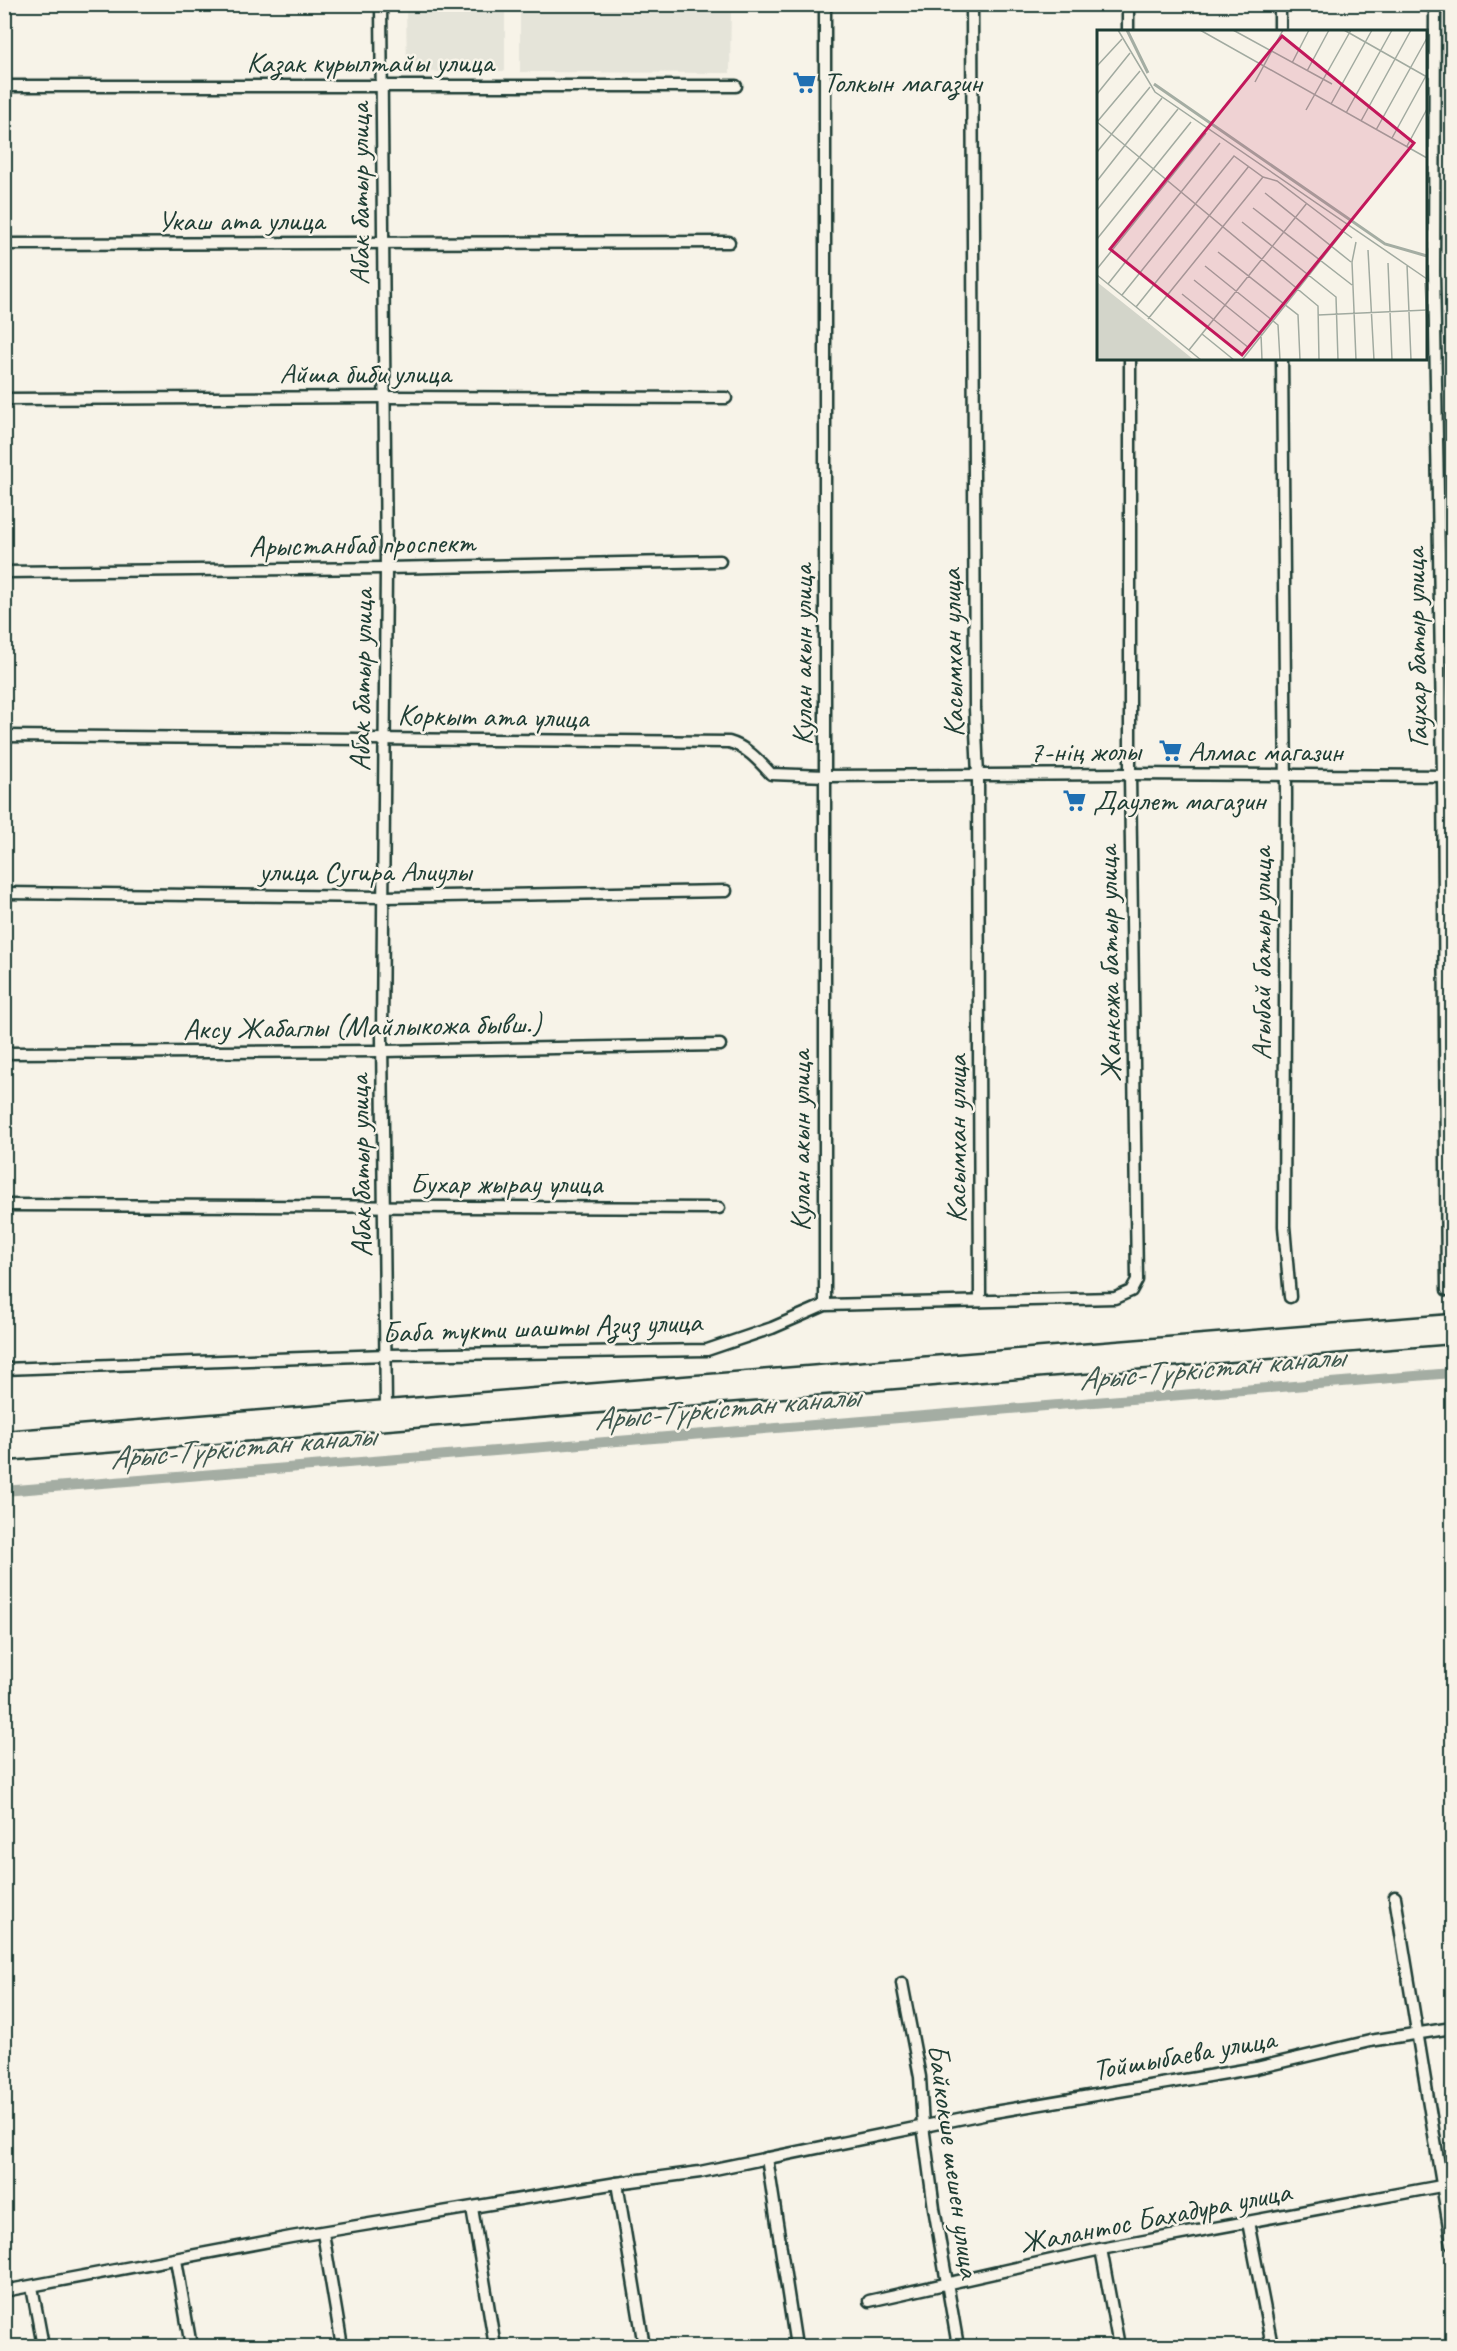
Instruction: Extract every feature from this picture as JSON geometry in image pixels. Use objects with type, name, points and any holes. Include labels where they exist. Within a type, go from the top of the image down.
[{"type":"highway","points":[[4,1440],[1452,1323]]},
{"type":"highway","points":[[4,1452],[1452,1335]]},
{"type":"street","name":"Абак батыр улица","points":[[381,4],[386,568],[383,1051],[386,1409]]},
{"type":"street","name":"Кулан акын улица","points":[[825,4],[825,1305]]},
{"type":"street","name":"Касымхан улица","points":[[972,4],[980,1300]]},
{"type":"street","points":[[1128,4],[1128,30]]},
{"type":"street","points":[[1280,4],[1281,30]]},
{"type":"street","name":"Гаухар батыр улица","points":[[1435,4],[1434,272],[1448,776],[1442,873],[1447,1290]]},
{"type":"street","name":"Казак курылтайы улица","points":[[4,86],[736,86]]},
{"type":"street","name":"Укаш ата улица","points":[[4,244],[729,242]]},
{"type":"street","name":"Жанкожа батыр улица","points":[[1130,360],[1130,774],[1137,1280]]},
{"type":"street","name":"Агыбай батыр улица","points":[[1282,360],[1285,775],[1284,1226],[1290,1297]]},
{"type":"street","name":"Айша биби улица","points":[[4,399],[726,398]]},
{"type":"street","name":"Арыстанбаб проспект","points":[[4,572],[386,568],[720,561]]},
{"type":"street","name":"Коркыт ата улица","points":[[4,736],[729,742]]},
{"type":"street","name":"7-нің жолы","points":[[729,742],[754,756],[771,774],[826,776],[1130,774],[1448,776]]},
{"type":"street","name":"улица Сугира Алиулы","points":[[4,893],[384,897],[726,891]]},
{"type":"street","name":"Аксу Жабаглы (Майлыкожа бывш.)","points":[[4,1053],[383,1051],[720,1045]]},
{"type":"street","name":"Бухар жырау улица","points":[[4,1205],[718,1208]]},
{"type":"street","name":"Баба тукти шашты Азиз улица","points":[[4,1369],[386,1355],[707,1350],[772,1328],[825,1305],[1115,1298],[1125,1296],[1137,1280]]},
{"type":"street","points":[[1395,1897],[1417,2034],[1447,2185],[1452,2245]]},
{"type":"street","name":"Байкокше шешен улица","points":[[902,1983],[920,2077],[923,2126],[934,2208],[958,2346]]},
{"type":"street","name":"Тойшыбаева улица","points":[[4,2291],[323,2233],[617,2183],[700,2172],[988,2113],[1256,2068],[1370,2041],[1452,2028]]},
{"type":"street","points":[[767,2158],[796,2346]]},
{"type":"street","points":[[617,2183],[645,2346]]},
{"type":"street","name":"Жалантос Бахадура улица","points":[[869,2301],[1101,2249],[1447,2185]]},
{"type":"street","points":[[472,2208],[495,2346]]},
{"type":"street","points":[[1248,2222],[1272,2346]]},
{"type":"street","points":[[323,2233],[342,2346]]},
{"type":"street","points":[[1101,2249],[1119,2346]]},
{"type":"street","points":[[176,2260],[191,2346]]},
{"type":"street","points":[[32,2287],[43,2346]]},
{"type":"shaded area","points":[[406,5],[505,5],[505,71],[407,72]]},
{"type":"shaded area","points":[[520,5],[731,5],[730,73],[520,72]]},
{"type":"waterway","name":"Арыс-Түркістан каналы","points":[[4,1491],[1452,1373]]},
{"type":"place","name":"Толкын магазин","points":[[805,82]]},
{"type":"place","name":"Алмас магазин","points":[[1170,751]]},
{"type":"place","name":"Даулет магазин","points":[[1075,800]]}]
